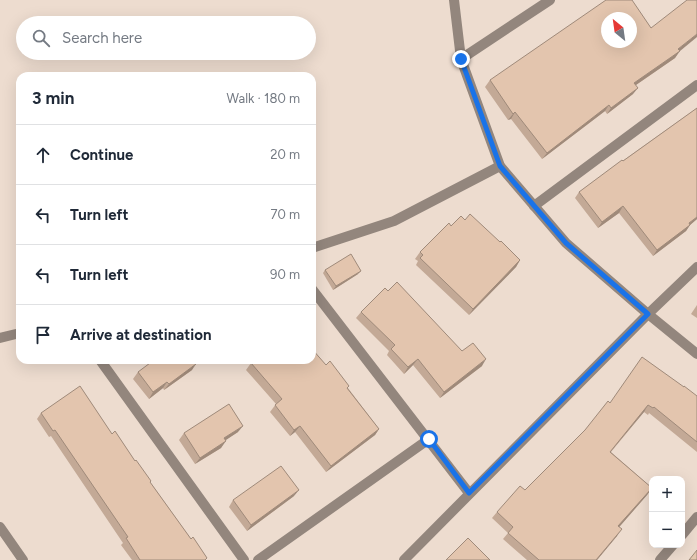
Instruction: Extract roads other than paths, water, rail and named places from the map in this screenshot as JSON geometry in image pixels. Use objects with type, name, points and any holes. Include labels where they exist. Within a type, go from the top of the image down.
[{"type":"street","points":[[454,0],[461,59],[500,166],[566,243],[697,354]]},
{"type":"street","points":[[461,59],[550,0]]},
{"type":"street","points":[[534,206],[697,85]]},
{"type":"street","points":[[316,247],[394,221],[500,166]]},
{"type":"street","points":[[404,560],[648,314],[697,267]]},
{"type":"street","points":[[316,294],[429,439],[469,493]]},
{"type":"street","points":[[0,338],[16,333]]},
{"type":"street","points":[[103,364],[244,560]]},
{"type":"street","points":[[258,560],[429,439]]},
{"type":"street","points":[[685,531],[697,517]]},
{"type":"street","points":[[0,527],[23,560]]},
{"type":"street","points":[[660,560],[670,548]]}]
